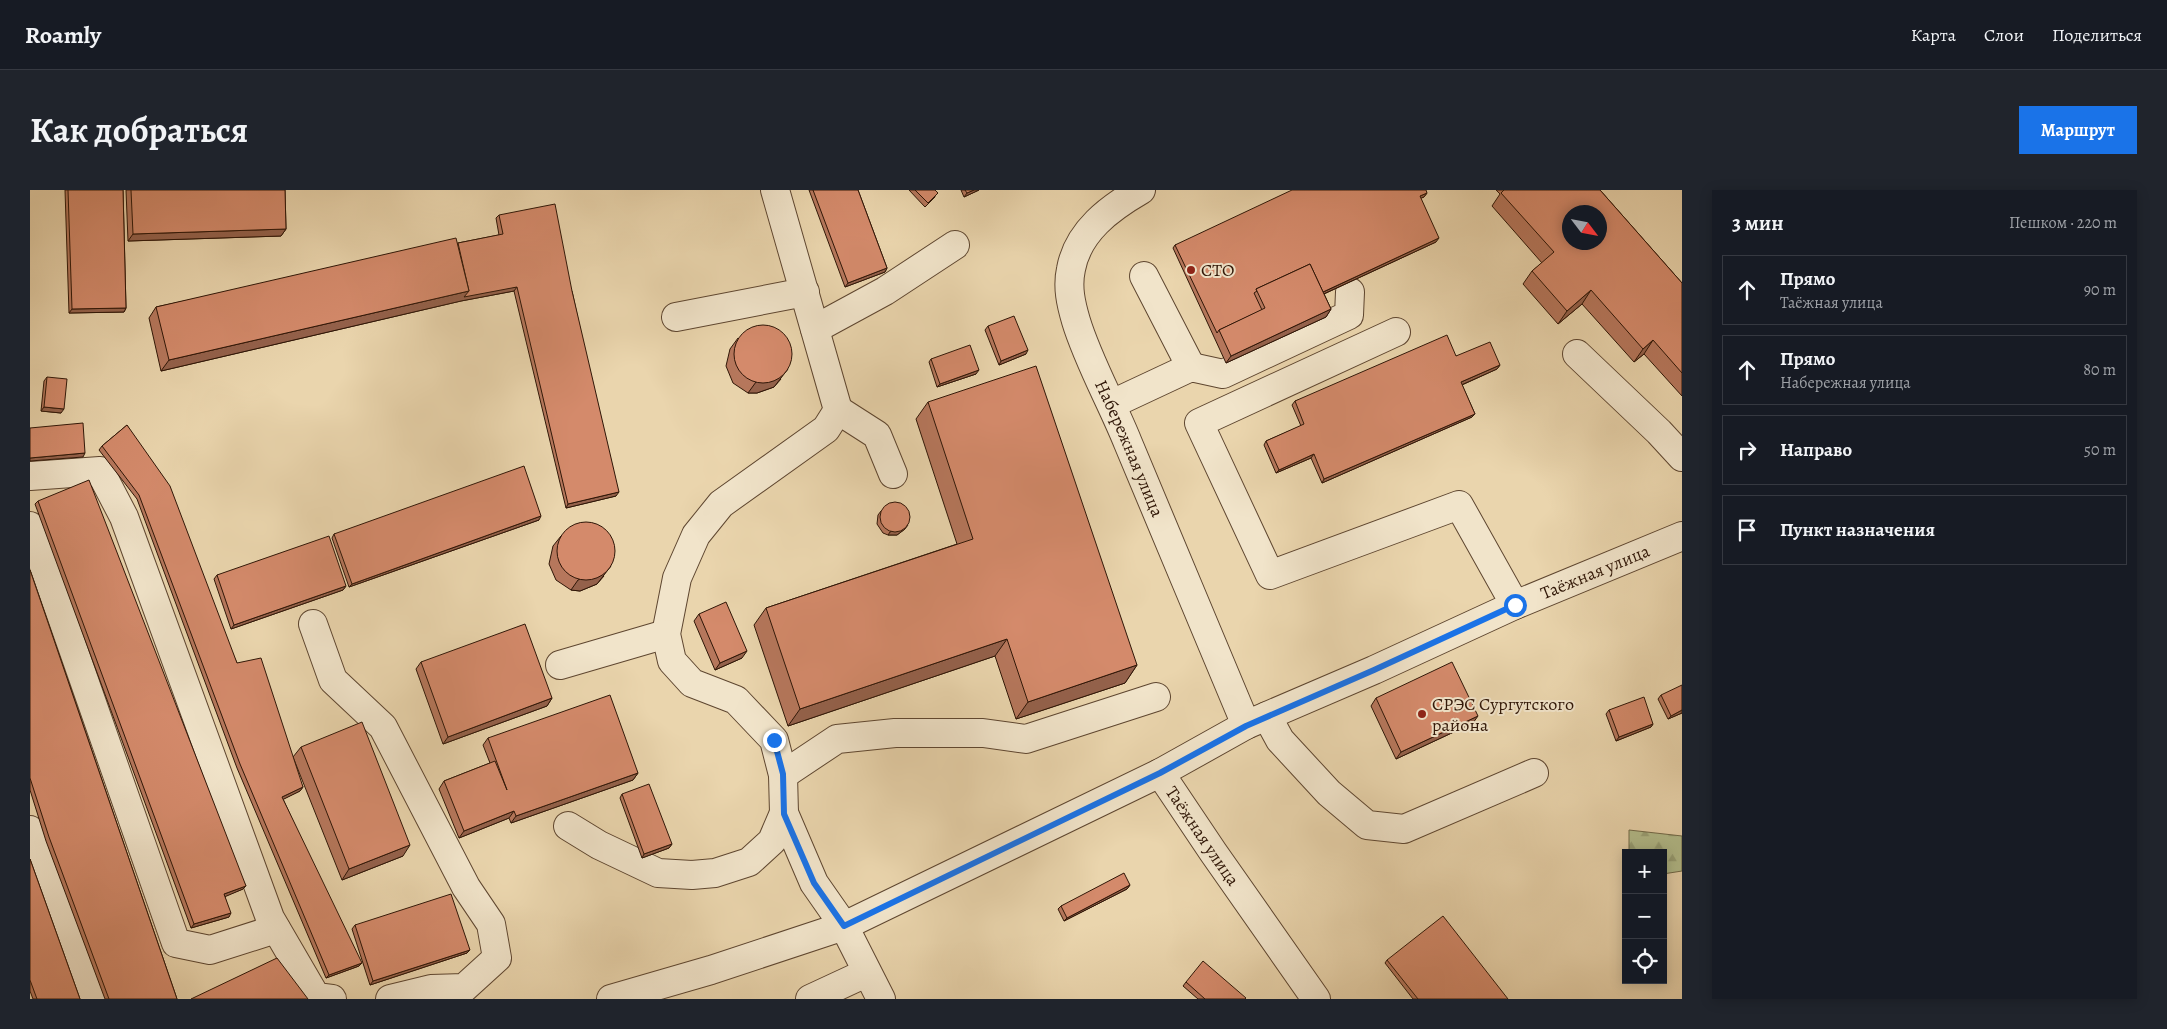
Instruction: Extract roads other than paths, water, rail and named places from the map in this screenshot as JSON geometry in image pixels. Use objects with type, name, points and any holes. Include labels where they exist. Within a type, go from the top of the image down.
[{"type":"street","points":[[775,190],[838,410],[877,435],[893,474]]},
{"type":"street","name":"Набережная улица","points":[[1141,190],[1122,201],[1097,221],[1080,243],[1071,269],[1069,295],[1077,323],[1112,404],[1256,721],[1280,740],[1329,793],[1367,825],[1404,829],[1534,773]]},
{"type":"street","points":[[816,329],[885,291],[955,245]]},
{"type":"street","points":[[1144,276],[1191,367]]},
{"type":"street","points":[[676,317],[805,292]]},
{"type":"street","points":[[1112,404],[1191,367],[1222,374],[1349,316],[1350,292]]},
{"type":"street","points":[[1396,332],[1199,422],[1270,575],[1459,505],[1515,605]]},
{"type":"street","points":[[1577,354],[1682,456]]},
{"type":"street","points":[[838,410],[826,429],[721,504],[696,534],[677,578],[666,634],[672,661],[692,683],[736,700],[774,740],[783,774],[784,814],[814,883],[844,926],[866,973],[881,999]]},
{"type":"street","points":[[30,476],[100,471],[124,517],[266,909],[276,930],[316,997],[332,999]]},
{"type":"street","points":[[30,526],[176,943],[210,950],[276,930]]},
{"type":"street","name":"Таёжная улица","points":[[1316,999],[1160,773],[1256,721],[1374,670],[1515,605],[1682,536]]},
{"type":"street","points":[[313,624],[333,680],[383,727],[466,887],[491,924],[498,958],[468,994],[431,990],[390,999]]},
{"type":"street","points":[[560,665],[666,634]]},
{"type":"street","points":[[783,774],[837,738],[895,733],[964,733],[1026,739],[1156,697]]},
{"type":"street","points":[[611,999],[652,994],[712,970],[844,926],[1160,773]]},
{"type":"street","points":[[568,826],[599,845],[658,873],[692,875],[715,873],[749,862],[772,841],[784,814]]},
{"type":"street","points":[[30,830],[92,999]]},
{"type":"street","points":[[810,999],[866,973]]},
{"type":"place","name":"СТО","points":[[1191,270]]},
{"type":"place","name":"СРЭС Сургутского района","points":[[1422,714]]}]
